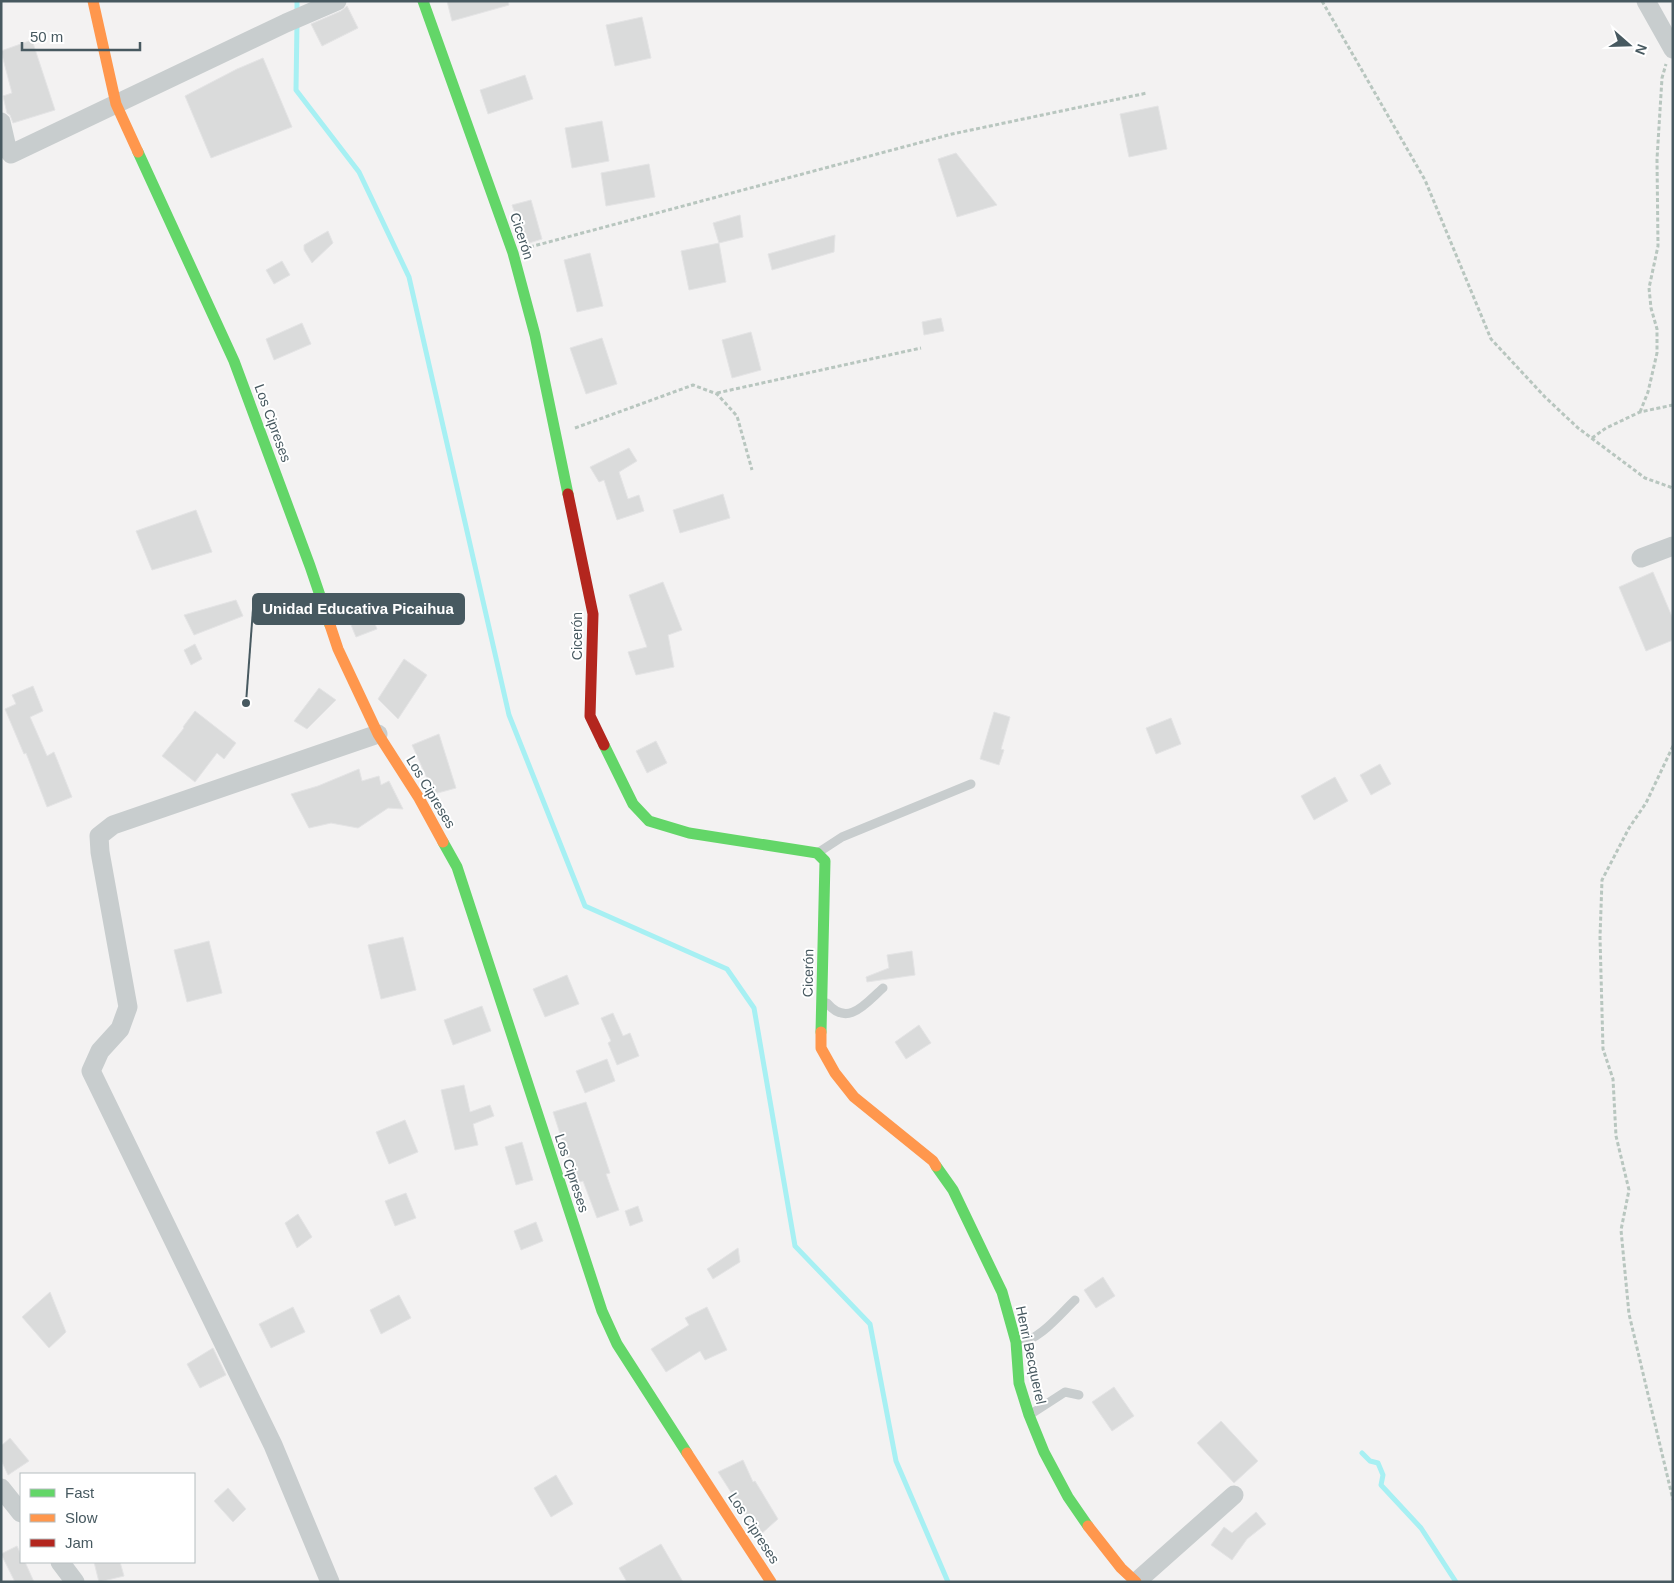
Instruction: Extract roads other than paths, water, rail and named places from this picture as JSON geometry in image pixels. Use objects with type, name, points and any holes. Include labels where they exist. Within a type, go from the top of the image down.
[{"type":"street","name":"Los Cipreses","points":[[94,1],[116,104],[234,360],[310,566],[338,649],[378,734],[419,798],[457,866],[602,1311],[614,1336],[641,1381],[771,1582]]},
{"type":"street","points":[[1,122],[7,148],[11,154],[286,23],[337,1]]},
{"type":"street","name":"Cicerón","points":[[423,1],[513,252],[535,334],[594,614],[590,716],[633,804],[649,821],[689,833],[817,853],[824,861],[821,1048],[835,1073],[854,1097]]},
{"type":"street","points":[[1646,1],[1672,48]]},
{"type":"street","points":[[1641,558],[1673,546]]},
{"type":"street","points":[[330,1582],[273,1445],[92,1072],[100,1051],[120,1029],[128,1007],[100,852],[99,836],[113,825],[378,734]]},
{"type":"street","name":"Henri Becquerel","points":[[854,1097],[933,1160],[953,1190],[1002,1292],[1016,1342],[1019,1383],[1044,1452],[1068,1497],[1121,1568],[1136,1582]]},
{"type":"street","points":[[1,1488],[20,1512]]},
{"type":"street","points":[[1136,1582],[1234,1495]]},
{"type":"street","points":[[61,1563],[75,1582]]},
{"type":"lane","points":[[817,853],[842,837],[971,784]]},
{"type":"lane","points":[[823,997],[837,1012],[848,1014],[854,1012],[883,988]]},
{"type":"lane","points":[[1016,1342],[1026,1342],[1038,1334],[1075,1300]]},
{"type":"lane","points":[[1029,1415],[1065,1392],[1079,1395]]},
{"type":"waterway","points":[[297,1],[297,13]]},
{"type":"waterway","points":[[297,22],[296,90],[359,172],[409,277],[509,715],[585,906],[727,969],[754,1008],[795,1246],[870,1324],[896,1461],[948,1582]]},
{"type":"waterway","points":[[1362,1453],[1370,1461],[1378,1463],[1383,1475],[1381,1485],[1421,1528],[1456,1582]]},
{"type":"place","name":"Unidad Educativa Picaihua","points":[[246,703]]}]
